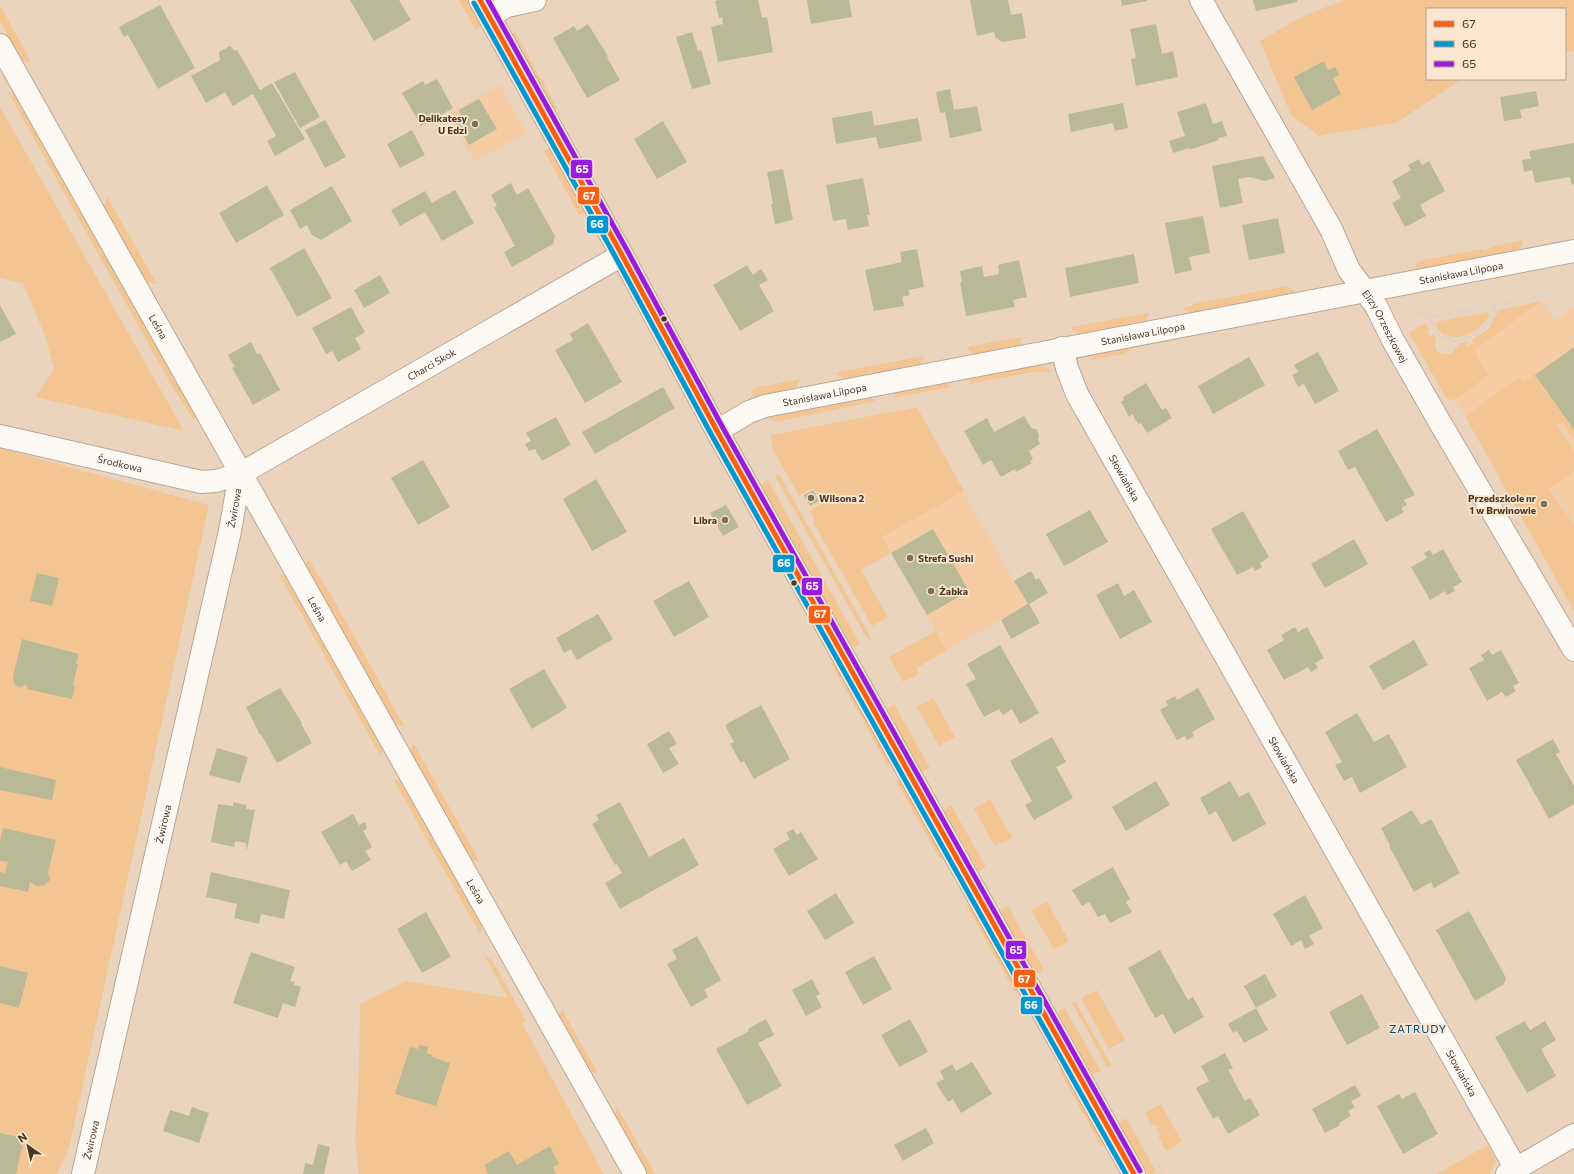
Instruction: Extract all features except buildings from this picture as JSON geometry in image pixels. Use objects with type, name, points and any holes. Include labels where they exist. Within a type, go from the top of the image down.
[{"type":"street","points":[[535,0],[507,6],[485,8],[717,430],[1134,1174]]},
{"type":"street","name":"Elizy Orzeszkowej","points":[[1201,0],[1331,229],[1349,270],[1376,306],[1394,342],[1439,421],[1574,650]]},
{"type":"street","name":"Leśna","points":[[0,45],[635,1174]]},
{"type":"street","name":"Stanisława Lilpopa","points":[[717,430],[748,412],[765,406],[1062,348],[1310,303],[1574,251]]},
{"type":"street","name":"Charci Skok","points":[[240,474],[622,255]]},
{"type":"street","name":"Słowiańska","points":[[1062,348],[1067,368],[1077,394],[1511,1171]]},
{"type":"street","name":"Środkowa","points":[[0,436],[201,482],[216,482],[240,474]]},
{"type":"street","name":"Żwirowa","points":[[83,1174],[228,538],[240,474]]},
{"type":"street","points":[[1511,1171],[1574,1135]]},
{"type":"path","points":[[1401,310],[1429,317],[1542,296],[1574,281]]},
{"type":"path","points":[[1407,318],[1410,305]]},
{"type":"path","points":[[1429,317],[1432,326],[1440,338],[1446,337],[1453,342],[1471,337],[1482,330],[1493,316],[1494,305]]},
{"type":"path","points":[[1569,341],[1574,337]]},
{"type":"path","points":[[1560,425],[1574,445]]},
{"type":"path","points":[[1551,488],[1574,520]]},
{"type":"shaded area","points":[[459,0],[467,0],[482,26],[475,29]]},
{"type":"shaded area","points":[[1344,0],[1574,0],[1574,51],[1566,52],[1566,8],[1426,8],[1426,80],[1460,80],[1396,123],[1319,136],[1291,115],[1260,41],[1301,17]]},
{"type":"shaded area","points":[[0,6],[26,52],[30,63],[22,60],[0,22]]},
{"type":"shaded area","points":[[515,32],[557,108],[555,110],[513,35]]},
{"type":"shaded area","points":[[500,85],[526,133],[474,161],[448,114]]},
{"type":"shaded area","points":[[8,92],[15,94],[196,417],[193,419],[173,388]]},
{"type":"shaded area","points":[[0,107],[184,431],[35,397],[54,369],[45,336],[23,283],[0,278]]},
{"type":"shaded area","points":[[549,148],[585,212],[579,215],[544,151]]},
{"type":"shaded area","points":[[107,197],[157,284],[146,282],[104,207]]},
{"type":"shaded area","points":[[1523,240],[1519,250],[1416,270],[1415,265],[1419,261],[1481,249],[1484,251],[1494,246]]},
{"type":"shaded area","points":[[1287,286],[1293,289],[1294,293],[1190,313],[1182,308],[1193,304]]},
{"type":"shaded area","name":"Przedszkole nr 1 w Brwinowie","points":[[1542,301],[1555,321],[1574,308],[1574,611],[1441,374]]},
{"type":"shaded area","points":[[1542,301],[1474,350],[1488,375],[1456,400],[1447,399],[1409,333],[1423,324],[1426,324],[1430,329],[1427,331],[1431,336],[1435,336],[1437,351],[1441,354],[1449,354],[1453,352],[1459,344],[1466,342],[1467,346],[1474,343],[1472,340],[1488,329],[1499,310]]},
{"type":"shaded area","points":[[1488,312],[1489,317],[1482,324],[1474,331],[1461,337],[1443,335],[1438,329],[1436,322]]},
{"type":"shaded area","points":[[1148,313],[1149,315],[1145,321],[1079,334],[1071,327]]},
{"type":"shaded area","points":[[1022,337],[1020,345],[973,354],[966,347]]},
{"type":"shaded area","points":[[1138,346],[1123,354],[1087,361],[1099,354]]},
{"type":"shaded area","points":[[924,356],[921,364],[844,379],[837,374],[837,372]]},
{"type":"shaded area","points":[[1035,366],[1044,367],[1053,372],[1033,372],[969,384],[972,378]]},
{"type":"shaded area","points":[[1534,375],[1574,431],[1574,439],[1562,422],[1557,425],[1574,451],[1574,471],[1549,489],[1574,525],[1574,611],[1465,416],[1520,377],[1524,382]]},
{"type":"shaded area","points":[[800,379],[796,388],[753,397],[752,391],[754,388]]},
{"type":"shaded area","points":[[946,383],[951,387],[893,398],[897,392]]},
{"type":"shaded area","points":[[870,398],[876,401],[776,422],[766,419],[775,416]]},
{"type":"shaded area","points":[[917,407],[964,491],[882,537],[891,553],[861,570],[888,617],[872,626],[813,522],[815,520],[810,511],[822,503],[813,488],[799,496],[773,450],[771,435]]},
{"type":"shaded area","points":[[0,448],[209,505],[69,1148],[57,1174],[0,1174]]},
{"type":"shaded area","points":[[779,474],[871,638],[868,640],[775,476]]},
{"type":"shaded area","points":[[768,480],[860,644],[854,648],[761,485]]},
{"type":"shaded area","points":[[962,490],[1028,604],[947,650],[882,537]]},
{"type":"shaded area","points":[[309,560],[330,593],[404,726],[394,724],[305,563]]},
{"type":"shaded area","points":[[284,574],[383,750],[381,757],[280,576]]},
{"type":"shaded area","points":[[936,631],[947,650],[917,668],[919,674],[903,682],[889,657]]},
{"type":"shaded area","points":[[831,663],[834,664],[890,763],[888,766]]},
{"type":"shaded area","points":[[933,698],[955,737],[939,746],[917,707]]},
{"type":"shaded area","points":[[894,704],[930,768],[921,771],[888,711],[889,707]]},
{"type":"shaded area","points":[[413,742],[480,862],[470,860],[410,752]]},
{"type":"shaded area","points":[[393,779],[401,780],[482,926],[480,934]]},
{"type":"shaded area","points":[[900,780],[942,856],[940,859],[896,781]]},
{"type":"shaded area","points":[[990,799],[1012,838],[995,846],[974,809]]},
{"type":"shaded area","points":[[951,805],[986,867],[981,870],[978,870],[944,811]]},
{"type":"shaded area","points":[[1047,902],[1069,941],[1054,949],[1031,910]]},
{"type":"shaded area","points":[[966,905],[970,905],[1018,991],[1016,994]]},
{"type":"shaded area","points":[[1008,906],[1044,970],[1035,973],[1001,912],[1002,909]]},
{"type":"shaded area","points":[[484,955],[492,960],[526,1021],[522,1023],[604,1174],[359,1174],[355,1138],[359,1075],[360,1004],[406,981],[508,998]]},
{"type":"shaded area","points":[[1097,990],[1125,1040],[1109,1049],[1081,998]]},
{"type":"shaded area","points":[[1075,1001],[1111,1065],[1108,1068],[1072,1003]]},
{"type":"shaded area","points":[[1064,1007],[1101,1071],[1092,1074],[1058,1013]]},
{"type":"shaded area","points":[[562,1009],[598,1074],[590,1072],[559,1018]]},
{"type":"shaded area","points":[[1059,1070],[1062,1071],[1104,1144],[1101,1146]]},
{"type":"shaded area","points":[[1161,1104],[1182,1142],[1166,1151],[1158,1136],[1160,1134],[1155,1124],[1152,1126],[1145,1113]]},
{"type":"shaded area","points":[[617,1107],[655,1174],[647,1174],[614,1116]]},
{"type":"shaded area","points":[[1126,1118],[1157,1173],[1147,1174],[1120,1125],[1121,1121]]},
{"type":"shaded area","points":[[1488,1145],[1496,1161],[1491,1174],[1436,1174]]},
{"type":"transit line","name":"67","points":[[480,0],[622,255],[717,431],[1134,1174]]},
{"type":"transit line","name":"65","points":[[488,0],[628,252],[723,428],[1140,1171]]},
{"type":"transit line","name":"66","points":[[474,3],[616,258],[711,434],[1126,1174]]},
{"type":"place","name":"Delikatesy U Edzi","points":[[475,124]]},
{"type":"place","name":"Wilsona 2","points":[[811,498]]},
{"type":"place","name":"Przedszkole nr 1 w Brwinowie","points":[[1544,504]]},
{"type":"place","name":"Libra","points":[[725,520]]},
{"type":"place","name":"Strefa Sushi","points":[[910,558]]},
{"type":"place","name":"Żabka","points":[[931,591]]},
{"type":"district","name":"ZATRUDY","points":[[1418,1028]]}]
